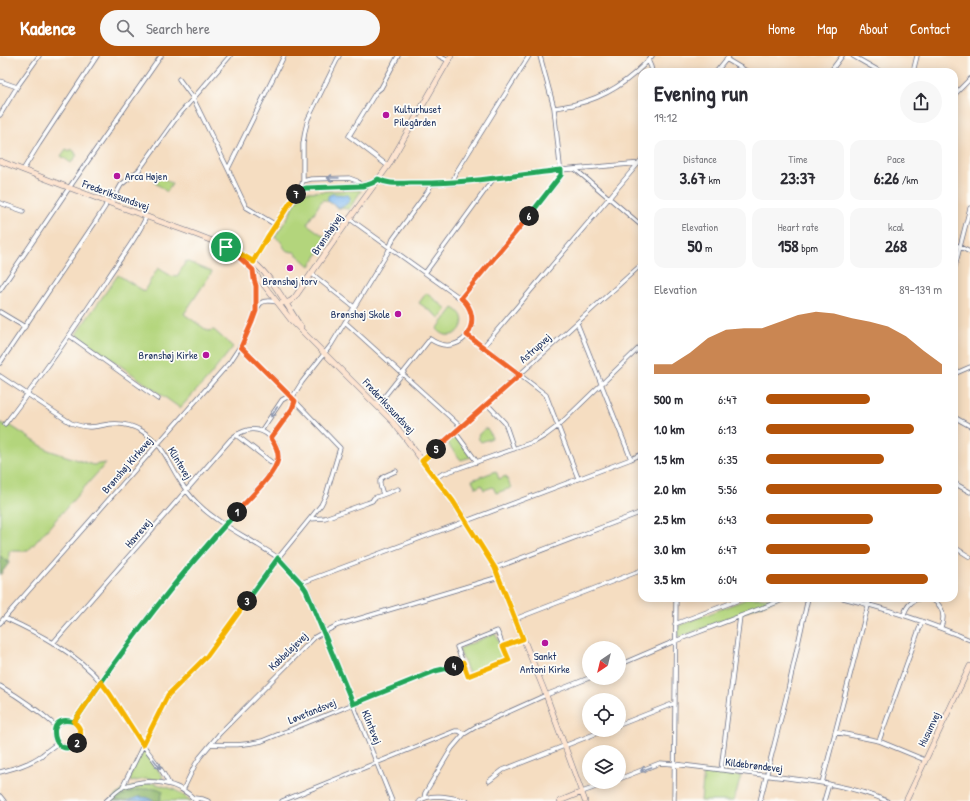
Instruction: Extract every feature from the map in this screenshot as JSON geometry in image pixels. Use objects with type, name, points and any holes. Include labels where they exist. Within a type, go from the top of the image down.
[{"type":"main road","name":"Brønshøjvej","points":[[285,303],[296,297],[388,166],[451,56]]},
{"type":"main road","name":"Frederikssundsvej","points":[[0,161],[146,217],[211,240],[239,253],[254,262],[268,277],[308,336]]},
{"type":"main road","points":[[253,270],[255,258],[295,195],[300,190],[312,187],[362,186],[377,180]]},
{"type":"main road","points":[[360,205],[365,193],[362,186]]},
{"type":"main road","name":"Frederikssundsvej","points":[[226,247],[253,270],[291,320],[393,422],[453,501],[466,521],[499,577],[546,695],[585,801]]},
{"type":"main road","points":[[277,302],[285,303]]},
{"type":"main road","name":"Husumvej","points":[[906,801],[970,666]]},
{"type":"main road","points":[[560,801],[582,792]]},
{"type":"street","points":[[0,115],[17,87],[39,56]]},
{"type":"street","points":[[23,170],[98,56]]},
{"type":"street","points":[[0,290],[161,56]]},
{"type":"street","points":[[0,363],[121,185],[139,170],[173,123],[230,56]]},
{"type":"street","points":[[228,169],[284,56]]},
{"type":"street","points":[[300,190],[303,181],[303,144],[308,119],[339,56]]},
{"type":"street","points":[[388,166],[349,136],[376,92],[381,88],[398,56]]},
{"type":"street","points":[[439,56],[448,61]]},
{"type":"street","points":[[454,183],[454,178],[458,171],[529,56]]},
{"type":"street","points":[[461,298],[561,175],[554,108],[541,56]]},
{"type":"street","points":[[640,68],[652,56]]},
{"type":"street","points":[[833,68],[842,56]]},
{"type":"street","points":[[853,56],[874,68]]},
{"type":"street","points":[[914,68],[917,56]]},
{"type":"street","points":[[719,68],[728,58],[742,68]]},
{"type":"street","points":[[648,60],[651,68]]},
{"type":"street","points":[[554,108],[575,105],[605,94],[620,85],[638,70]]},
{"type":"street","points":[[179,79],[193,98],[246,207],[276,225]]},
{"type":"street","points":[[958,91],[970,79]]},
{"type":"street","points":[[0,81],[17,87]]},
{"type":"street","points":[[377,180],[385,183],[454,183],[638,162]]},
{"type":"street","points":[[483,348],[638,165]]},
{"type":"street","points":[[575,169],[638,223]]},
{"type":"street","points":[[303,181],[311,179],[349,178],[357,181],[362,186]]},
{"type":"street","points":[[425,273],[494,178]]},
{"type":"street","points":[[271,438],[292,409],[292,398],[345,322],[388,252],[393,239],[428,191],[431,184]]},
{"type":"street","points":[[0,203],[23,211]]},
{"type":"street","points":[[958,255],[970,208]]},
{"type":"street","points":[[5,424],[28,395],[70,336],[132,242],[146,217]]},
{"type":"street","points":[[350,219],[461,298],[472,313],[471,327],[467,335],[460,342],[447,345],[438,344],[430,339],[376,405]]},
{"type":"street","points":[[960,247],[970,252]]},
{"type":"street","name":"Astrupvej","points":[[422,461],[520,375],[638,268]]},
{"type":"street","name":"Brønshøj Kirkevej","points":[[0,623],[230,362],[241,347],[256,311],[256,286],[253,270]]},
{"type":"street","points":[[312,274],[354,307]]},
{"type":"street","points":[[256,311],[262,303],[277,302]]},
{"type":"street","points":[[0,312],[25,327]]},
{"type":"street","points":[[345,322],[460,428]]},
{"type":"street","points":[[577,323],[631,459]]},
{"type":"street","points":[[467,335],[546,395],[578,478]]},
{"type":"street","points":[[70,336],[158,399]]},
{"type":"street","points":[[122,788],[168,695],[207,656],[278,558],[321,505],[326,495],[340,448],[241,347]]},
{"type":"street","points":[[436,478],[442,474],[536,441],[546,435],[558,426],[638,350]]},
{"type":"street","points":[[958,372],[970,367]]},
{"type":"street","name":"Klintevej","points":[[0,376],[71,423],[84,427],[113,423],[126,424],[143,432],[158,444],[178,479],[206,511],[225,525],[278,558],[306,590],[392,801]]},
{"type":"street","points":[[261,431],[282,400],[292,398]]},
{"type":"street","points":[[487,404],[505,423],[514,449]]},
{"type":"street","points":[[958,419],[970,426]]},
{"type":"street","points":[[74,722],[151,613],[272,472],[275,465],[278,458],[278,451],[271,438],[261,431],[255,430],[248,430],[236,435],[275,465]]},
{"type":"street","points":[[455,432],[477,462]]},
{"type":"street","name":"Havrevej","points":[[53,643],[236,435]]},
{"type":"street","points":[[301,583],[638,456]]},
{"type":"street","points":[[384,494],[379,483],[380,481],[384,477],[396,471]]},
{"type":"street","points":[[958,485],[970,492]]},
{"type":"street","points":[[310,519],[325,518],[367,503],[372,501],[374,498],[398,489]]},
{"type":"street","points":[[495,568],[638,514]]},
{"type":"street","points":[[958,550],[970,557]]},
{"type":"street","points":[[515,618],[638,572]]},
{"type":"street","name":"Kabbelejevej","points":[[183,790],[195,765],[220,733],[315,637],[338,625],[499,577]]},
{"type":"street","points":[[674,801],[676,602]]},
{"type":"street","points":[[675,624],[733,602]]},
{"type":"street","points":[[626,662],[777,602]]},
{"type":"street","points":[[760,801],[788,690],[807,602]]},
{"type":"street","points":[[858,602],[904,614],[941,627],[970,640]]},
{"type":"street","points":[[822,782],[869,602]]},
{"type":"street","points":[[904,614],[906,608],[912,602]]},
{"type":"street","points":[[936,602],[944,616],[941,627]]},
{"type":"street","points":[[721,770],[740,616]]},
{"type":"street","points":[[5,618],[34,631],[53,643],[72,656],[101,682],[143,745],[166,776],[169,784]]},
{"type":"street","points":[[879,741],[922,621]]},
{"type":"street","points":[[497,631],[509,660],[468,676],[463,662],[457,647],[497,631]]},
{"type":"street","points":[[503,646],[523,639]]},
{"type":"street","name":"Løvetandsvej","points":[[211,744],[240,745],[262,741],[435,671],[463,662]]},
{"type":"street","points":[[424,798],[425,793],[452,748],[464,734],[477,726],[582,681]]},
{"type":"street","points":[[0,686],[20,697],[56,726]]},
{"type":"street","points":[[626,722],[675,704]]},
{"type":"street","points":[[69,720],[74,722],[78,725],[80,730],[80,740],[72,747],[62,746],[55,739],[54,730],[56,726],[64,721],[69,720]]},
{"type":"street","points":[[282,801],[455,731],[459,731],[464,734]]},
{"type":"street","points":[[835,732],[879,741],[925,760]]},
{"type":"street","points":[[489,781],[503,770],[586,737]]},
{"type":"street","points":[[0,772],[28,763],[41,756],[58,743]]},
{"type":"street","name":"Kildebrøndevej","points":[[626,776],[660,763],[674,764],[822,782],[870,794],[887,801]]},
{"type":"street","points":[[106,801],[122,788],[136,783],[146,782],[160,782],[169,784],[183,790],[195,800],[202,799],[208,801]]},
{"type":"street","points":[[824,801],[830,784]]},
{"type":"street","points":[[582,792],[590,789]]},
{"type":"street","points":[[0,796],[4,801]]},
{"type":"street","points":[[419,801],[424,798],[435,796],[468,801]]},
{"type":"green space","points":[[66,149],[70,151],[71,149],[77,155],[71,163],[61,156]]},
{"type":"green space","points":[[159,175],[172,184],[167,192],[154,182]]},
{"type":"green space","points":[[361,191],[349,209],[338,208],[326,200],[322,200],[307,224],[328,239],[310,266],[294,252],[286,250],[281,242],[275,237],[298,199],[305,192]]},
{"type":"green space","points":[[186,261],[212,272],[184,314],[208,331],[214,330],[233,347],[209,377],[180,408],[76,334],[118,275],[144,291],[158,268],[173,277],[178,275]]},
{"type":"green space","points":[[426,293],[447,309],[440,318],[419,303]]},
{"type":"green space","points":[[453,308],[460,313],[462,319],[460,330],[455,334],[443,334],[437,329]]},
{"type":"green space","points":[[0,422],[4,425],[8,424],[48,450],[93,465],[106,463],[28,551],[9,551],[9,563],[0,556]]},
{"type":"green space","points":[[486,428],[492,438],[481,442],[478,435]]},
{"type":"green space","points":[[455,436],[471,457],[461,460],[447,443]]},
{"type":"green space","points":[[496,471],[499,479],[506,476],[511,488],[496,493],[493,487],[484,490],[482,485],[476,488],[472,480]]},
{"type":"green space","points":[[0,556],[9,563],[0,575]]},
{"type":"green space","points":[[739,602],[769,602],[678,638],[678,626]]},
{"type":"green space","points":[[495,633],[506,660],[469,674],[459,649]]},
{"type":"green space","points":[[144,749],[163,777],[161,780],[145,779],[131,782],[129,778]]},
{"type":"green space","points":[[704,771],[741,776],[734,801],[701,801]]},
{"type":"green space","points":[[153,783],[176,790],[191,801],[110,801],[123,790]]},
{"type":"green space","points":[[156,788],[163,791],[160,801],[153,801],[148,798],[139,797],[127,801],[115,801],[129,793]]},
{"type":"water","points":[[332,194],[348,195],[350,197],[348,203],[342,207],[338,207],[328,200],[328,196]]},
{"type":"water","points":[[139,797],[148,798],[153,801],[127,801]]},
{"type":"place","name":"Kulturhuset Pilegården","points":[[386,115]]},
{"type":"place","name":"Arca Højen","points":[[117,176]]},
{"type":"place","name":"Brønshøj torv","points":[[290,268]]},
{"type":"place","name":"Brønshøj Skole","points":[[398,314]]},
{"type":"place","name":"Brønshøj Kirke","points":[[206,355]]},
{"type":"place","name":"Sankt Antoni Kirke","points":[[545,643]]},
{"type":"route","points":[[226,247],[253,270],[256,286],[256,311],[241,347],[295,401],[294,406],[271,438],[278,451],[278,458],[268,478],[225,525],[151,613],[101,682],[74,722],[69,720],[64,721],[56,726],[54,730],[55,739],[62,746],[72,747],[80,740],[80,730],[78,725],[74,722],[101,682],[143,745],[168,695],[207,656],[278,558],[306,590],[353,704],[435,671],[463,662],[468,676],[509,660],[503,646],[523,639],[495,568],[453,501],[422,461],[520,375],[467,335],[471,327],[472,313],[461,298],[555,184],[561,175],[561,170],[454,183],[385,183],[378,179],[370,184],[362,186],[306,188],[300,190],[295,195],[267,238],[254,262],[226,247]]}]
